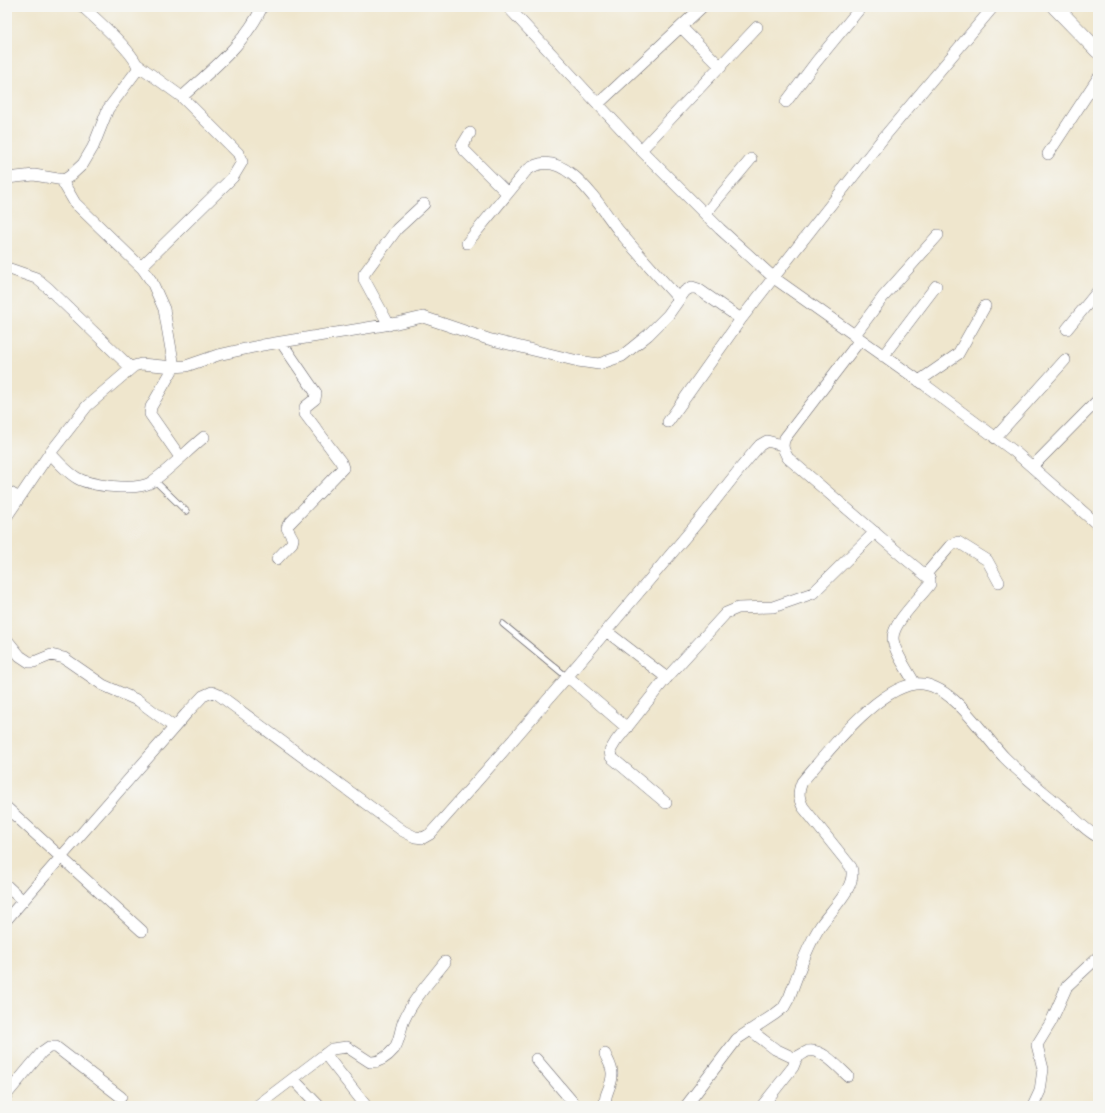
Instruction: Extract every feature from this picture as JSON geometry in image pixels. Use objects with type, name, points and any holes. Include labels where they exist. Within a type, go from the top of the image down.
[{"type":"main road","points":[[1055,7],[1098,51]]},
{"type":"street","points":[[83,7],[106,28],[138,65],[182,97],[238,153],[242,159],[242,165],[233,178],[141,267]]},
{"type":"street","points":[[182,97],[239,42],[251,27],[262,7]]},
{"type":"street","points":[[508,7],[641,150],[705,214],[774,278],[919,381],[995,438],[1032,467],[1098,525]]},
{"type":"street","points":[[598,104],[702,7]]},
{"type":"street","points":[[786,102],[816,62],[861,7]]},
{"type":"street","points":[[668,422],[741,319],[889,131],[993,7]]},
{"type":"street","points":[[681,27],[721,66]]},
{"type":"street","points":[[641,150],[757,27]]},
{"type":"street","points":[[7,178],[34,175],[61,179],[70,176],[83,164],[93,147],[106,113],[135,74],[138,65]]},
{"type":"street","points":[[1048,154],[1098,78]]},
{"type":"street","points":[[470,133],[462,148],[507,193]]},
{"type":"street","points":[[705,214],[751,158]]},
{"type":"street","points":[[466,243],[526,171],[536,164],[551,164],[566,171],[586,186],[619,230],[679,300]]},
{"type":"street","points":[[61,179],[75,203],[141,267],[152,282],[164,309],[174,367],[149,412],[180,457]]},
{"type":"street","points":[[389,324],[364,279],[364,274],[397,229],[424,204]]},
{"type":"street","points":[[782,445],[857,338],[883,296],[938,235]]},
{"type":"street","points":[[7,268],[32,276],[48,288],[131,368]]},
{"type":"street","points":[[883,356],[936,286]]},
{"type":"street","points":[[7,516],[50,453],[87,406],[131,368],[141,364],[174,367],[193,365],[218,355],[280,342],[423,317],[488,339],[578,361],[599,364],[622,356],[642,340],[660,324],[688,289],[695,287],[741,319]]},
{"type":"street","points":[[1067,329],[1098,291]]},
{"type":"street","points":[[919,381],[958,354],[985,306]]},
{"type":"street","points":[[277,559],[292,543],[293,539],[287,528],[288,525],[344,468],[305,414],[304,410],[315,399],[316,393],[280,342]]},
{"type":"street","points":[[995,438],[1065,360]]},
{"type":"street","points":[[1032,467],[1098,400]]},
{"type":"street","points":[[50,453],[72,474],[91,484],[135,487],[143,486],[153,480],[204,437]]},
{"type":"street","points":[[7,919],[174,727],[203,696],[212,692],[219,695],[403,831],[415,837],[423,838],[430,834],[496,761],[568,677],[760,445],[767,441],[782,445]]},
{"type":"street","points":[[782,445],[788,458],[900,555],[926,574],[930,579],[930,584],[898,626],[894,638],[896,649],[915,684]]},
{"type":"street","points":[[7,491],[19,498]]},
{"type":"street","points":[[666,803],[611,757],[610,754],[612,747],[667,678],[726,613],[738,608],[773,607],[813,593],[875,532]]},
{"type":"street","points":[[926,574],[950,546],[958,542],[987,560],[999,582]]},
{"type":"street","points":[[606,631],[667,678]]},
{"type":"street","points":[[7,640],[20,656],[29,662],[34,662],[51,655],[64,658],[103,685],[139,701],[174,727]]},
{"type":"street","points":[[568,677],[627,728]]},
{"type":"street","points":[[686,1106],[733,1044],[750,1030],[776,1014],[786,1004],[821,925],[844,895],[852,879],[853,872],[848,861],[803,806],[799,799],[799,791],[802,782],[858,720],[890,694],[904,687],[915,684],[923,683],[936,688],[953,700],[974,720],[1004,757],[1098,837]]},
{"type":"street","points":[[7,808],[142,930]]},
{"type":"street","points":[[7,886],[23,901]]},
{"type":"street","points":[[1033,1106],[1040,1091],[1042,1069],[1037,1045],[1052,1022],[1067,986],[1098,957]]},
{"type":"street","points":[[257,1106],[332,1049],[347,1047],[370,1062],[383,1059],[394,1049],[404,1020],[416,999],[445,962]]},
{"type":"street","points":[[750,1030],[788,1056],[798,1057],[810,1051],[816,1051],[822,1054],[848,1076]]},
{"type":"street","points":[[7,1094],[42,1052],[49,1047],[56,1047],[121,1097]]},
{"type":"street","points":[[325,1054],[366,1106]]},
{"type":"street","points":[[605,1054],[612,1070],[612,1077],[605,1094],[606,1106]]},
{"type":"street","points":[[762,1106],[793,1067],[798,1057]]},
{"type":"street","points":[[536,1059],[576,1106]]},
{"type":"street","points":[[294,1078],[319,1106]]},
{"type":"lane","points":[[153,480],[186,511]]},
{"type":"lane","points":[[503,624],[568,677]]}]
